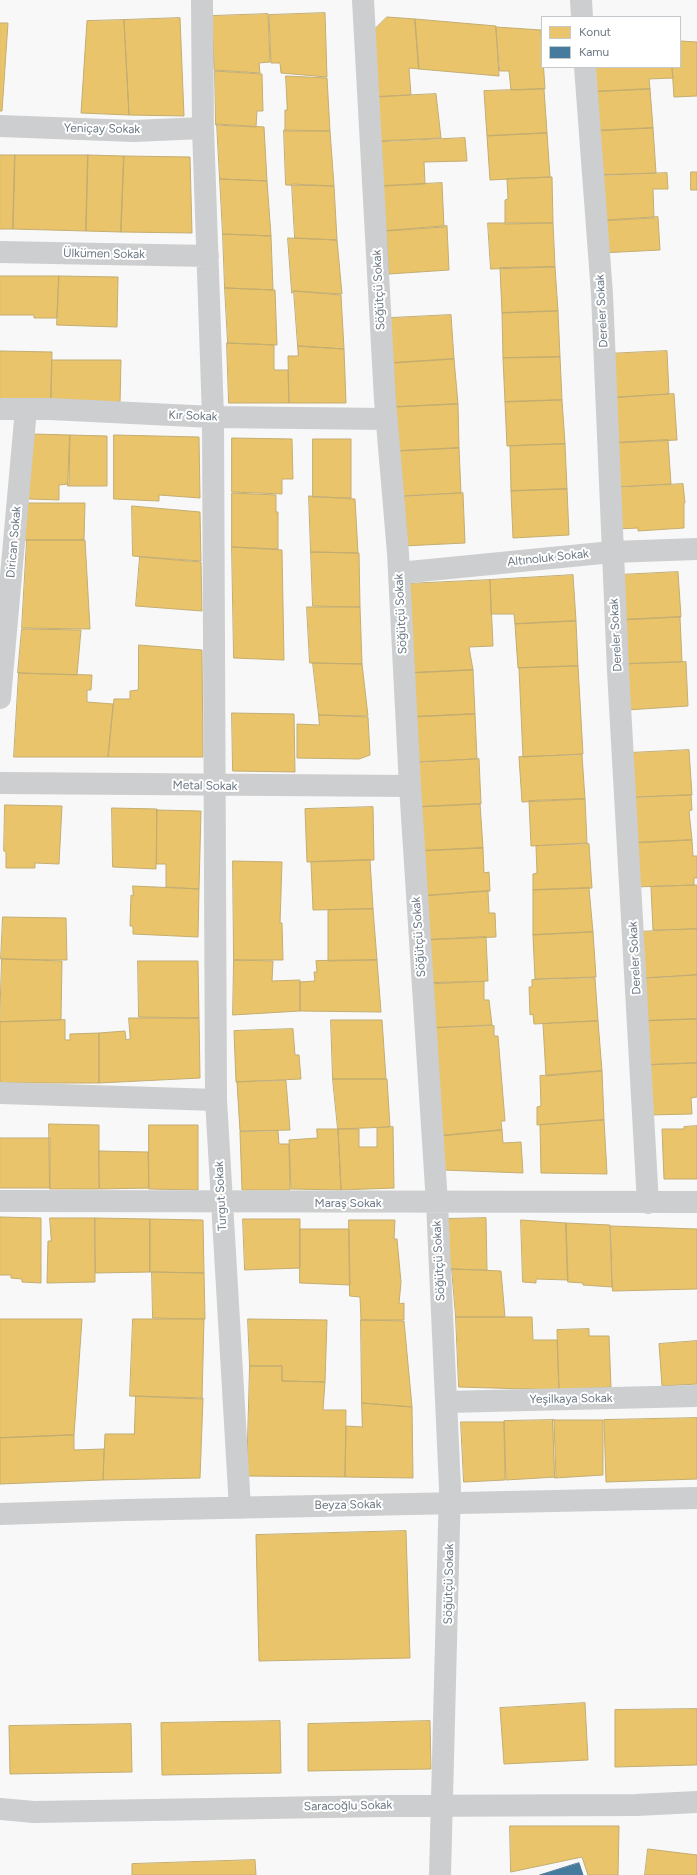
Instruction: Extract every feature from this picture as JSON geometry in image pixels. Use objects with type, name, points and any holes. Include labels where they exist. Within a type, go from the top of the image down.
[{"type":"street","name":"Turgut Sokak","points":[[202,0],[203,128],[213,417],[213,786],[216,1100],[240,1508]]},
{"type":"street","name":"Söğütçü Sokak","points":[[363,0],[386,419],[399,573],[410,786],[437,1203],[451,1503],[444,1806],[440,1875]]},
{"type":"street","points":[[581,0],[582,16]]},
{"type":"street","name":"Dereler Sokak","points":[[585,68],[602,294],[612,552],[648,1203]]},
{"type":"street","name":"Yeniçay Sokak","points":[[0,126],[134,131],[203,128]]},
{"type":"street","name":"Ülkümen Sokak","points":[[0,252],[208,256]]},
{"type":"street","name":"Kır Sokak","points":[[0,409],[213,417],[386,419]]},
{"type":"street","name":"Dirican Sokak","points":[[0,698],[26,409]]},
{"type":"street","name":"Altınoluk Sokak","points":[[399,573],[612,552],[697,549]]},
{"type":"street","name":"Metal Sokak","points":[[0,783],[213,786],[410,786]]},
{"type":"street","points":[[0,1092],[216,1100]]},
{"type":"street","name":"Maraş Sokak","points":[[0,1201],[437,1203],[697,1202]]},
{"type":"street","name":"Yeşilkaya Sokak","points":[[446,1402],[697,1396]]},
{"type":"street","name":"Beyza Sokak","points":[[0,1514],[697,1498]]},
{"type":"street","name":"Saracoğlu Sokak","points":[[0,1809],[34,1812],[386,1806],[636,1805],[697,1802]]},
{"type":"building: Konut","points":[[325,13],[327,77],[281,73],[280,63],[271,63],[269,15]]},
{"type":"building: Konut","points":[[268,14],[270,62],[259,63],[260,73],[214,70],[212,16]]},
{"type":"building: Konut","points":[[387,17],[415,19],[419,69],[409,68],[411,95],[376,97],[371,33]]},
{"type":"building: Konut","points":[[180,18],[184,116],[129,115],[124,20]]},
{"type":"building: Konut","points":[[415,19],[496,26],[499,76],[419,69]]},
{"type":"building: Konut","points":[[124,20],[129,115],[81,113],[87,21]]},
{"type":"building: Konut","points":[[0,23],[8,23],[2,111],[0,111]]},
{"type":"building: Konut","points":[[496,27],[541,30],[541,68],[544,68],[545,89],[511,90],[509,71],[500,71]]},
{"type":"building: Konut","points":[[681,41],[697,42],[697,96],[674,97],[672,68],[681,68]]},
{"type":"building: Konut","points":[[587,68],[672,68],[673,78],[649,79],[650,89],[589,92]]},
{"type":"building: Konut","points":[[215,71],[262,74],[263,111],[257,111],[256,127],[216,125]]},
{"type":"building: Konut","points":[[286,76],[327,78],[330,131],[285,131],[285,110],[287,110]]},
{"type":"building: Konut","points":[[544,89],[547,133],[487,136],[484,91]]},
{"type":"building: Konut","points":[[650,89],[653,128],[592,131],[589,92]]},
{"type":"building: Konut","points":[[436,94],[441,138],[379,141],[376,97]]},
{"type":"building: Konut","points":[[217,124],[264,127],[267,181],[220,179]]},
{"type":"building: Konut","points":[[653,128],[656,173],[596,175],[592,131]]},
{"type":"building: Konut","points":[[284,130],[330,131],[334,186],[286,185]]},
{"type":"building: Konut","points":[[547,133],[550,177],[490,180],[487,136]]},
{"type":"building: Konut","points":[[465,138],[467,161],[424,162],[425,184],[383,186],[381,142]]},
{"type":"building: Konut","points":[[0,155],[15,155],[13,229],[0,229]]},
{"type":"building: Konut","points":[[15,155],[88,155],[86,231],[13,229]]},
{"type":"building: Konut","points":[[88,155],[124,156],[121,232],[86,231]]},
{"type":"building: Konut","points":[[124,156],[190,157],[192,233],[121,232]]},
{"type":"building: Konut","points":[[691,172],[697,172],[697,190],[691,190]]},
{"type":"building: Konut","points":[[667,173],[668,189],[653,189],[654,218],[598,221],[596,176]]},
{"type":"building: Konut","points":[[552,177],[553,223],[505,224],[505,200],[508,199],[507,179]]},
{"type":"building: Konut","points":[[220,179],[267,181],[271,236],[223,234]]},
{"type":"building: Konut","points":[[442,183],[444,227],[386,231],[383,186]]},
{"type":"building: Konut","points":[[292,184],[334,186],[337,240],[295,238]]},
{"type":"building: Konut","points":[[658,217],[660,250],[600,253],[598,221]]},
{"type":"building: Konut","points":[[488,223],[553,223],[555,267],[491,269]]},
{"type":"building: Konut","points":[[447,226],[449,270],[389,274],[386,231]]},
{"type":"building: Konut","points":[[223,234],[271,236],[273,290],[225,288]]},
{"type":"building: Konut","points":[[288,238],[337,240],[342,294],[294,291],[292,293]]},
{"type":"building: Konut","points":[[555,267],[558,311],[502,313],[500,268]]},
{"type":"building: Konut","points":[[0,276],[59,276],[57,318],[34,318],[34,315],[0,315]]},
{"type":"building: Konut","points":[[59,276],[118,277],[117,327],[57,325]]},
{"type":"building: Konut","points":[[225,288],[275,290],[277,345],[228,343]]},
{"type":"building: Konut","points":[[294,291],[341,295],[344,349],[298,346]]},
{"type":"building: Konut","points":[[558,311],[560,357],[503,358],[502,313]]},
{"type":"building: Konut","points":[[451,315],[454,359],[393,363],[390,318]]},
{"type":"building: Konut","points":[[227,343],[274,345],[274,370],[288,370],[289,403],[229,403]]},
{"type":"building: Konut","points":[[298,346],[344,349],[346,403],[289,403],[288,356],[298,356]]},
{"type":"building: Konut","points":[[0,351],[52,352],[51,402],[0,401]]},
{"type":"building: Konut","points":[[667,351],[669,394],[609,398],[606,354]]},
{"type":"building: Konut","points":[[560,357],[562,400],[505,402],[503,358]]},
{"type":"building: Konut","points":[[454,359],[458,404],[396,407],[393,363]]},
{"type":"building: Konut","points":[[52,360],[121,360],[120,404],[51,404]]},
{"type":"building: Konut","points":[[674,394],[677,440],[613,443],[609,398]]},
{"type":"building: Konut","points":[[562,400],[565,444],[507,446],[505,402]]},
{"type":"building: Konut","points":[[458,404],[459,448],[399,451],[396,407]]},
{"type":"building: Konut","points":[[32,434],[70,435],[69,484],[59,485],[59,500],[29,499]]},
{"type":"building: Konut","points":[[70,435],[107,436],[107,486],[68,486]]},
{"type":"building: Konut","points":[[114,435],[199,437],[200,498],[159,495],[159,501],[114,499]]},
{"type":"building: Konut","points":[[232,438],[292,439],[293,479],[282,479],[282,494],[232,492]]},
{"type":"building: Konut","points":[[313,439],[351,439],[351,498],[313,497]]},
{"type":"building: Konut","points":[[668,440],[671,484],[615,487],[613,443]]},
{"type":"building: Konut","points":[[565,444],[567,489],[511,491],[510,446]]},
{"type":"building: Konut","points":[[459,448],[461,493],[402,496],[399,451]]},
{"type":"building: Konut","points":[[683,484],[685,503],[684,528],[638,531],[638,528],[617,529],[612,488]]},
{"type":"building: Konut","points":[[567,489],[569,535],[513,538],[511,491]]},
{"type":"building: Konut","points":[[232,493],[276,495],[276,512],[278,512],[278,549],[232,547]]},
{"type":"building: Konut","points":[[463,493],[465,543],[403,546],[401,497]]},
{"type":"building: Konut","points":[[309,496],[355,499],[358,553],[311,552]]},
{"type":"building: Konut","points":[[27,503],[85,503],[84,540],[25,540]]},
{"type":"building: Konut","points":[[132,506],[200,512],[201,561],[133,556]]},
{"type":"building: Konut","points":[[27,540],[85,540],[90,629],[22,628]]},
{"type":"building: Konut","points":[[232,547],[282,550],[284,660],[234,658]]},
{"type":"building: Konut","points":[[311,552],[359,553],[360,607],[313,606]]},
{"type":"building: Konut","points":[[140,557],[201,562],[202,611],[136,606]]},
{"type":"building: Konut","points":[[678,572],[681,617],[621,620],[618,575]]},
{"type":"building: Konut","points":[[573,575],[576,621],[515,624],[514,614],[491,614],[490,580]]},
{"type":"building: Konut","points":[[490,580],[493,646],[469,647],[473,670],[410,673],[405,584]]},
{"type":"building: Konut","points":[[307,607],[360,607],[362,664],[310,663]]},
{"type":"building: Konut","points":[[680,617],[682,662],[622,664],[620,620]]},
{"type":"building: Konut","points":[[576,621],[578,666],[518,668],[515,624]]},
{"type":"building: Konut","points":[[22,629],[81,630],[77,675],[18,673]]},
{"type":"building: Konut","points":[[139,645],[202,650],[203,757],[108,757],[114,699],[130,699],[130,691],[138,690]]},
{"type":"building: Konut","points":[[686,662],[688,706],[627,710],[625,664]]},
{"type":"building: Konut","points":[[313,663],[362,664],[368,716],[319,715]]},
{"type":"building: Konut","points":[[578,666],[583,754],[523,757],[519,668]]},
{"type":"building: Konut","points":[[473,670],[475,714],[412,717],[410,673]]},
{"type":"building: Konut","points":[[19,673],[92,675],[91,690],[87,690],[87,702],[113,704],[108,757],[14,757]]},
{"type":"building: Konut","points":[[232,713],[294,714],[295,772],[233,771]]},
{"type":"building: Konut","points":[[475,714],[477,759],[415,762],[412,717]]},
{"type":"building: Konut","points":[[319,715],[368,717],[370,755],[359,759],[297,758],[297,724],[319,725]]},
{"type":"building: Konut","points":[[689,750],[692,795],[632,797],[629,753]]},
{"type":"building: Konut","points":[[582,755],[585,799],[522,802],[519,757]]},
{"type":"building: Konut","points":[[479,759],[481,804],[417,807],[415,763]]},
{"type":"building: Konut","points":[[691,795],[692,810],[689,811],[692,840],[633,843],[632,798]]},
{"type":"building: Konut","points":[[585,799],[587,843],[531,846],[529,801]]},
{"type":"building: Konut","points":[[480,804],[483,848],[419,851],[417,807]]},
{"type":"building: Konut","points":[[5,805],[62,806],[59,864],[35,863],[35,868],[6,868],[6,852],[4,851]]},
{"type":"building: Konut","points":[[373,807],[374,860],[307,862],[305,809]]},
{"type":"building: Konut","points":[[112,808],[157,809],[156,869],[113,867]]},
{"type":"building: Konut","points":[[157,810],[201,811],[199,889],[166,887],[166,864],[157,864]]},
{"type":"building: Konut","points":[[692,840],[693,856],[697,856],[697,878],[694,878],[694,885],[636,887],[632,843]]},
{"type":"building: Konut","points":[[589,844],[592,888],[533,890],[533,874],[537,873],[536,846]]},
{"type":"building: Konut","points":[[483,848],[484,873],[489,872],[490,891],[422,896],[419,851]]},
{"type":"building: Konut","points":[[370,860],[373,909],[313,910],[311,862]]},
{"type":"building: Konut","points":[[233,861],[282,862],[280,923],[282,923],[283,960],[234,960]]},
{"type":"building: Konut","points":[[697,885],[697,929],[653,930],[651,887]]},
{"type":"building: Konut","points":[[133,886],[199,889],[198,937],[133,934],[133,926],[130,926],[131,895],[133,896]]},
{"type":"building: Konut","points":[[589,888],[593,932],[533,935],[533,890]]},
{"type":"building: Konut","points":[[488,891],[489,913],[495,913],[496,937],[425,940],[422,896]]},
{"type":"building: Konut","points":[[373,909],[377,960],[328,961],[328,910]]},
{"type":"building: Konut","points":[[3,917],[66,918],[67,960],[1,959]]},
{"type":"building: Konut","points":[[697,929],[697,975],[640,978],[637,932]]},
{"type":"building: Konut","points":[[593,932],[596,977],[535,979],[533,935]]},
{"type":"building: Konut","points":[[486,937],[488,981],[428,984],[425,940]]},
{"type":"building: Konut","points":[[2,959],[62,961],[61,1020],[0,1022]]},
{"type":"building: Konut","points":[[234,960],[273,961],[272,981],[300,980],[300,1011],[233,1015]]},
{"type":"building: Konut","points":[[377,960],[381,1012],[300,1011],[300,982],[315,981],[314,972],[317,972],[316,961]]},
{"type":"building: Konut","points":[[138,961],[198,961],[199,1018],[139,1017]]},
{"type":"building: Konut","points":[[697,975],[697,1019],[642,1021],[641,979]]},
{"type":"building: Konut","points":[[595,978],[598,1021],[534,1024],[533,1014],[530,1015],[529,987],[532,987],[532,980]]},
{"type":"building: Konut","points":[[484,982],[484,1000],[489,1000],[492,1025],[430,1028],[427,983]]},
{"type":"building: Konut","points":[[129,1018],[199,1018],[200,1078],[99,1083],[99,1033],[125,1031],[126,1040],[130,1039]]},
{"type":"building: Konut","points":[[697,1019],[697,1063],[645,1065],[642,1021]]},
{"type":"building: Konut","points":[[65,1020],[65,1040],[70,1040],[70,1034],[99,1033],[99,1083],[0,1083],[0,1022]]},
{"type":"building: Konut","points":[[331,1020],[382,1020],[386,1079],[333,1079]]},
{"type":"building: Konut","points":[[598,1021],[602,1071],[546,1076],[543,1024]]},
{"type":"building: Konut","points":[[494,1026],[494,1036],[498,1036],[505,1121],[501,1121],[502,1130],[440,1136],[431,1028]]},
{"type":"building: Konut","points":[[293,1029],[295,1055],[299,1055],[301,1079],[236,1082],[234,1031]]},
{"type":"building: Konut","points":[[697,1063],[697,1097],[691,1098],[692,1114],[649,1115],[648,1065]]},
{"type":"building: Konut","points":[[602,1071],[604,1120],[537,1125],[537,1107],[541,1106],[540,1076]]},
{"type":"building: Konut","points":[[333,1079],[387,1079],[390,1127],[338,1129]]},
{"type":"building: Konut","points":[[286,1081],[290,1130],[240,1131],[237,1082]]},
{"type":"building: Konut","points":[[604,1120],[607,1174],[541,1173],[540,1125]]},
{"type":"building: Konut","points":[[49,1124],[99,1125],[99,1189],[50,1189]]},
{"type":"building: Konut","points":[[149,1125],[198,1125],[198,1190],[149,1189]]},
{"type":"building: Konut","points":[[697,1126],[697,1179],[664,1179],[662,1129],[684,1129],[684,1127]]},
{"type":"building: Konut","points":[[393,1127],[394,1188],[341,1190],[338,1129],[359,1129],[359,1147],[377,1147],[377,1128]]},
{"type":"building: Konut","points":[[317,1129],[338,1129],[341,1190],[291,1189],[289,1140],[317,1138]]},
{"type":"building: Konut","points":[[502,1130],[503,1143],[521,1142],[523,1173],[443,1170],[440,1136]]},
{"type":"building: Konut","points":[[278,1131],[279,1144],[289,1144],[290,1190],[242,1190],[240,1132]]},
{"type":"building: Konut","points":[[0,1138],[50,1138],[50,1188],[0,1188]]},
{"type":"building: Konut","points":[[99,1151],[148,1152],[149,1188],[100,1189]]},
{"type":"building: Konut","points":[[0,1217],[41,1218],[41,1283],[22,1282],[22,1279],[11,1278],[11,1275],[0,1275]]},
{"type":"building: Konut","points":[[50,1218],[95,1218],[95,1282],[47,1283],[48,1241],[51,1241]]},
{"type":"building: Konut","points":[[95,1218],[150,1219],[150,1272],[96,1273]]},
{"type":"building: Konut","points":[[486,1218],[487,1270],[448,1269],[446,1219]]},
{"type":"building: Konut","points":[[150,1219],[203,1220],[204,1273],[150,1272]]},
{"type":"building: Konut","points":[[243,1219],[300,1219],[300,1268],[245,1270]]},
{"type":"building: Konut","points":[[349,1220],[395,1220],[394,1239],[397,1239],[401,1282],[399,1304],[404,1303],[404,1320],[361,1320],[360,1297],[350,1296]]},
{"type":"building: Konut","points":[[521,1220],[566,1223],[568,1280],[536,1279],[536,1283],[523,1282]]},
{"type":"building: Konut","points":[[566,1223],[610,1225],[612,1287],[583,1285],[583,1283],[568,1282]]},
{"type":"building: Konut","points":[[611,1226],[697,1229],[697,1289],[613,1291]]},
{"type":"building: Konut","points":[[300,1229],[349,1229],[350,1285],[300,1283]]},
{"type":"building: Konut","points":[[452,1269],[501,1271],[505,1317],[456,1317]]},
{"type":"building: Konut","points":[[152,1272],[204,1273],[205,1319],[153,1318]]},
{"type":"building: Konut","points":[[456,1317],[532,1317],[533,1340],[557,1340],[559,1390],[459,1387]]},
{"type":"building: Konut","points":[[0,1319],[82,1319],[74,1435],[0,1438]]},
{"type":"building: Konut","points":[[133,1319],[204,1319],[202,1399],[130,1396]]},
{"type":"building: Konut","points":[[248,1319],[327,1320],[325,1382],[282,1381],[282,1366],[250,1366]]},
{"type":"building: Konut","points":[[361,1320],[404,1321],[412,1407],[362,1403]]},
{"type":"building: Konut","points":[[589,1329],[589,1336],[609,1336],[611,1387],[559,1390],[557,1330]]},
{"type":"building: Konut","points":[[697,1341],[697,1384],[662,1386],[659,1344]]},
{"type":"building: Konut","points":[[250,1366],[282,1366],[282,1381],[325,1382],[323,1410],[346,1410],[345,1477],[247,1476]]},
{"type":"building: Konut","points":[[136,1396],[203,1398],[200,1478],[103,1480],[105,1434],[134,1434]]},
{"type":"building: Konut","points":[[362,1403],[412,1407],[413,1478],[345,1477],[346,1426],[362,1427]]},
{"type":"building: Konut","points":[[697,1418],[697,1479],[606,1482],[604,1420]]},
{"type":"building: Konut","points":[[553,1420],[603,1420],[603,1475],[555,1478]]},
{"type":"building: Konut","points":[[554,1420],[556,1477],[506,1480],[504,1421]]},
{"type":"building: Konut","points":[[461,1422],[504,1422],[505,1480],[464,1482]]},
{"type":"building: Konut","points":[[74,1435],[74,1450],[104,1449],[103,1480],[0,1484],[0,1438]]},
{"type":"building: Konut","points":[[406,1531],[410,1658],[259,1661],[256,1535]]},
{"type":"building: Konut","points":[[585,1703],[588,1760],[504,1764],[500,1708]]},
{"type":"building: Konut","points":[[697,1709],[697,1765],[615,1767],[615,1710]]},
{"type":"building: Konut","points":[[280,1721],[281,1773],[162,1775],[161,1723]]},
{"type":"building: Konut","points":[[430,1721],[431,1769],[308,1771],[308,1724]]},
{"type":"building: Konut","points":[[131,1724],[132,1772],[10,1774],[9,1726]]},
{"type":"building: Konut","points":[[510,1826],[619,1826],[618,1875],[588,1875],[582,1857],[511,1872]]},
{"type":"building: Konut","points":[[648,1849],[697,1855],[697,1875],[645,1875]]},
{"type":"building: Konut","points":[[255,1860],[256,1875],[132,1875],[132,1864]]},
{"type":"building: Kamu","points":[[579,1863],[583,1875],[540,1875]]}]
